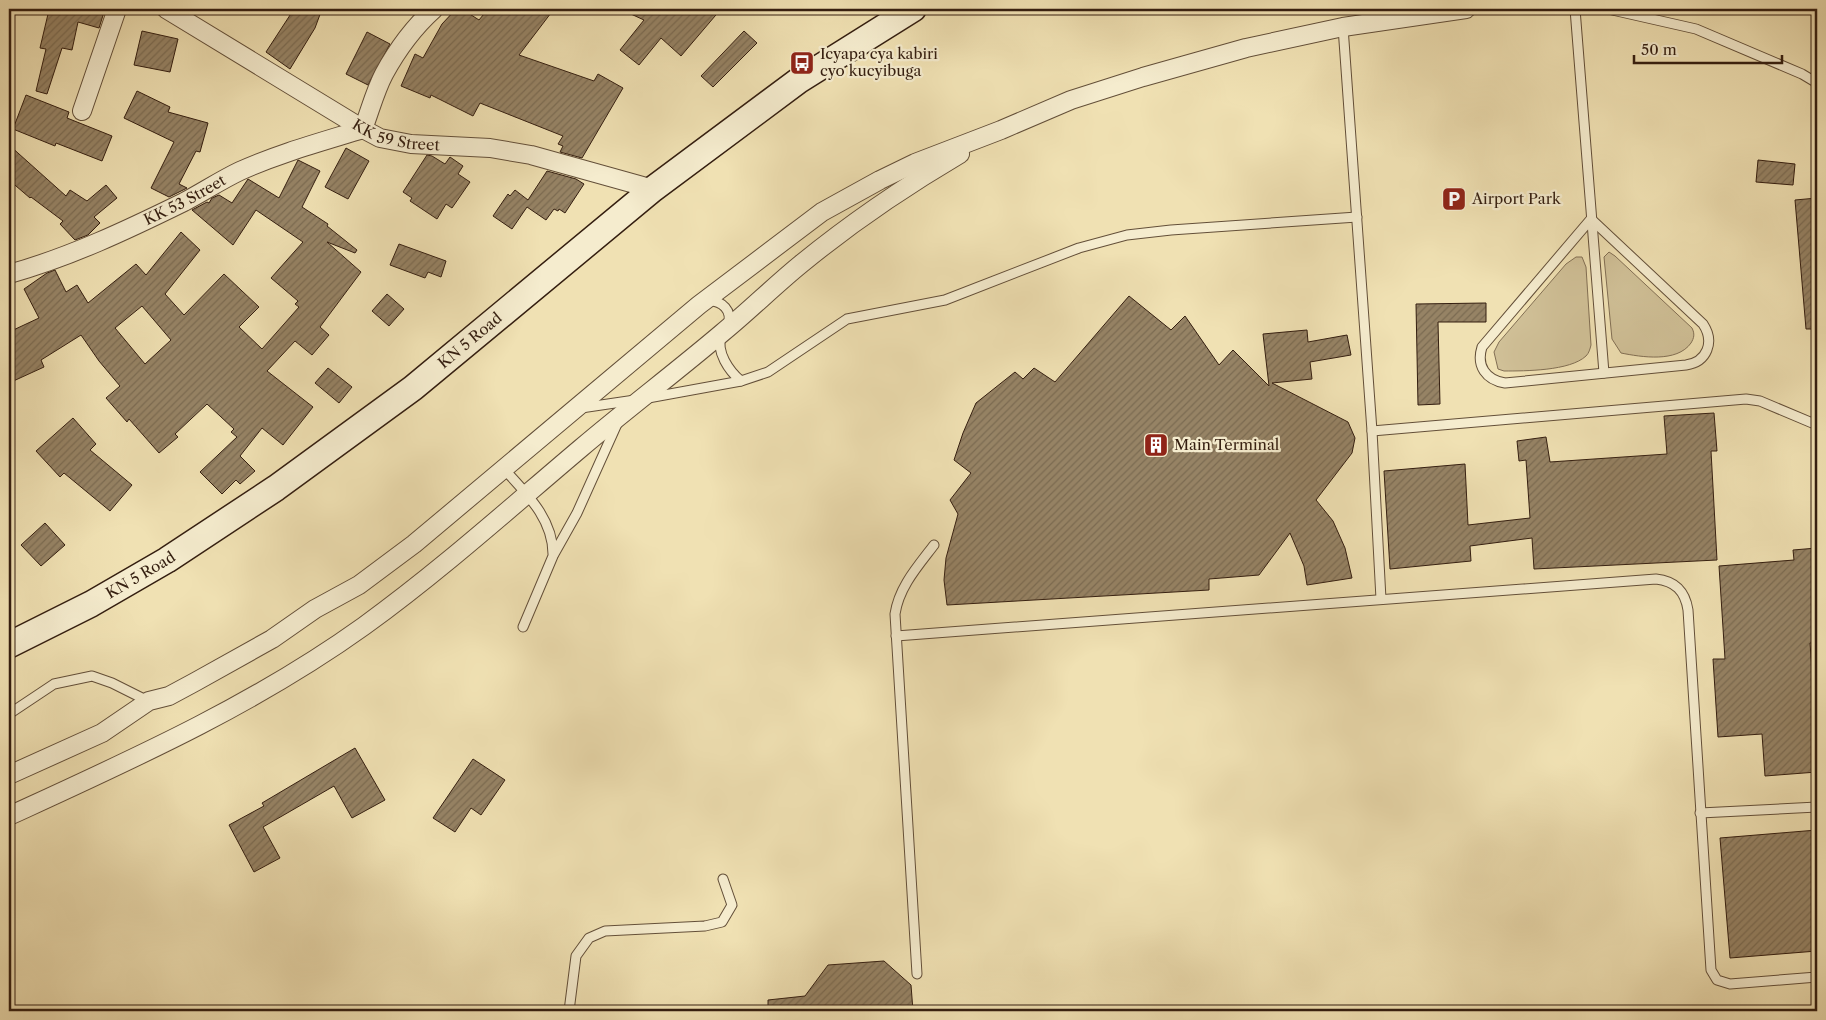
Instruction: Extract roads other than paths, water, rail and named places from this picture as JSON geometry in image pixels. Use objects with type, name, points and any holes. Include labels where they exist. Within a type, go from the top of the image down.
[{"type":"main road","name":"KN 5 Road","points":[[9,645],[91,604],[150,570],[276,488],[413,388],[653,190],[798,81],[905,11]]},
{"type":"street","points":[[82,111],[117,9]]},
{"type":"street","name":"KK 59 Street","points":[[166,9],[380,138],[411,144],[490,148],[531,155],[653,190]]},
{"type":"street","points":[[363,129],[384,75],[403,45],[424,18],[434,9]]},
{"type":"street","points":[[9,775],[102,733],[149,701],[169,696],[196,682],[272,639],[315,609],[360,585],[414,544],[699,304],[822,212],[915,163],[1001,130],[1071,100],[1143,77],[1246,48],[1343,27],[1466,9]]},
{"type":"street","name":"KK 53 Street","points":[[9,274],[57,259],[104,240],[184,202],[240,171],[288,152],[363,129]]},
{"type":"street","points":[[9,816],[165,743],[243,703],[306,665],[364,625],[438,568],[639,399],[722,334],[800,264],[920,178],[1001,130]]},
{"type":"lane","points":[[1575,9],[1604,373]]},
{"type":"lane","points":[[1608,9],[1696,29],[1802,74],[1817,83]]},
{"type":"lane","points":[[1343,27],[1372,431],[1381,600]]},
{"type":"lane","points":[[574,410],[741,381],[768,372],[847,319],[945,300],[1079,248],[1127,235],[1171,230],[1357,217]]},
{"type":"lane","points":[[1591,219],[1704,324],[1710,339],[1706,354],[1694,364],[1505,383],[1498,382],[1486,375],[1480,362],[1480,354],[1487,341],[1591,219]]},
{"type":"lane","points":[[699,304],[716,301],[726,307],[730,318],[729,324],[720,339],[721,351],[732,373],[741,381]]},
{"type":"lane","points":[[1372,431],[1746,399],[1760,401],[1817,424]]},
{"type":"lane","points":[[523,627],[553,556],[577,513],[621,414]]},
{"type":"lane","points":[[504,469],[534,503],[549,529],[553,544],[553,556]]},
{"type":"lane","points":[[917,974],[895,614],[896,602],[902,589],[934,545]]},
{"type":"lane","points":[[896,636],[1656,579],[1666,580],[1683,594],[1688,610],[1710,963],[1714,975],[1717,980],[1730,984],[1817,977]]},
{"type":"lane","points":[[9,714],[54,684],[92,676],[112,683],[149,701]]},
{"type":"lane","points":[[1700,813],[1817,807]]},
{"type":"lane","points":[[569,1011],[576,956],[589,938],[605,931],[705,926],[722,922],[732,905],[723,878]]},
{"type":"place","name":"Icyapa cya kabiri cyo kucyibuga","points":[[802,63]]},
{"type":"place","name":"Airport Park","points":[[1454,199]]},
{"type":"place","name":"Main Terminal","points":[[1156,445]]}]
